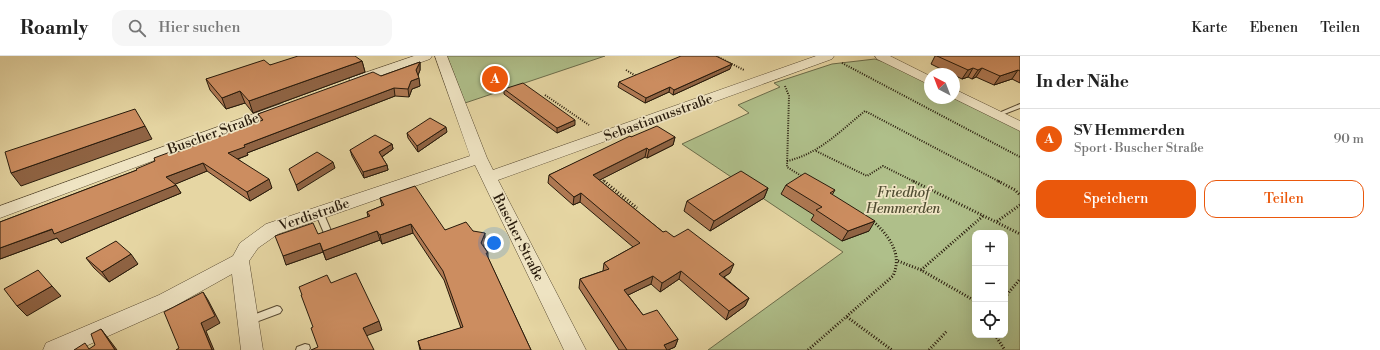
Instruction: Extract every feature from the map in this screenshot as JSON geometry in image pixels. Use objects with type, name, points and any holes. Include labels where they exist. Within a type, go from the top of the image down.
[{"type":"street","points":[[339,87],[426,56]]},
{"type":"street","name":"Buscher Straße","points":[[441,56],[479,158],[575,350]]},
{"type":"street","name":"Sebastianusstraße","points":[[489,177],[828,56]]},
{"type":"street","points":[[881,56],[924,78]]},
{"type":"street","points":[[960,96],[1020,127]]},
{"type":"street","name":"Buscher Straße","points":[[0,212],[295,103]]},
{"type":"street","name":"Verdistraße","points":[[54,350],[166,300],[240,261],[247,248],[264,233],[319,212],[479,158]]},
{"type":"street","points":[[240,261],[252,350]]},
{"type":"lane","points":[[997,116],[1020,106]]},
{"type":"lane","points":[[319,212],[328,233]]},
{"type":"lane","points":[[248,321],[278,310]]},
{"type":"path","points":[[716,56],[784,85],[789,96],[787,167],[806,179]]},
{"type":"path","points":[[842,63],[1020,157]]},
{"type":"path","points":[[626,70],[640,78]]},
{"type":"path","points":[[545,95],[605,136]]},
{"type":"path","points":[[786,161],[800,158],[816,151],[865,111],[1015,190],[1020,195]]},
{"type":"path","points":[[816,151],[867,176],[883,166],[1020,234]]},
{"type":"path","points":[[595,174],[637,208]]},
{"type":"path","points":[[996,222],[1020,205]]},
{"type":"path","points":[[921,270],[983,216]]},
{"type":"path","points":[[808,350],[894,276],[898,267],[898,261],[890,240],[880,227],[870,219]]},
{"type":"path","points":[[898,261],[921,270],[972,299]]},
{"type":"path","points":[[1008,293],[1020,279]]},
{"type":"path","points":[[847,317],[892,350]]},
{"type":"path","points":[[929,350],[947,331]]},
{"type":"path","points":[[997,338],[1005,350]]},
{"type":"green space","points":[[447,56],[605,56],[465,103]]},
{"type":"green space","name":"Friedhof Hemmerden","points":[[875,59],[896,66],[924,81],[924,104],[960,104],[960,101],[1020,130],[1020,350],[708,350],[843,252],[682,144],[749,113],[738,105],[780,87],[774,83],[832,64]]},
{"type":"building","points":[[298,56],[355,56],[362,61],[249,101],[240,91],[222,98],[206,79],[264,60],[270,65]]},
{"type":"building","points":[[681,56],[716,56],[732,64],[674,90],[670,87],[646,98],[619,82]]},
{"type":"building","points":[[937,56],[1020,56],[1020,71],[1018,70],[1000,76],[982,68],[978,70],[973,68],[968,70]]},
{"type":"building","points":[[420,62],[416,70],[419,78],[411,81],[408,89],[394,88],[244,145],[245,147],[228,153],[269,179],[247,192],[203,163],[166,177],[176,185],[54,234],[52,229],[0,248],[0,222],[137,170],[136,169],[155,161],[154,158],[173,151],[177,152],[263,120],[258,114],[373,72],[381,76]]},
{"type":"building","points":[[523,83],[575,120],[557,128],[504,89]]},
{"type":"building","points":[[135,109],[145,126],[11,173],[5,152]]},
{"type":"building","points":[[430,118],[446,127],[417,146],[407,133]]},
{"type":"building","points":[[657,126],[675,137],[649,150],[647,148],[593,175],[663,232],[666,231],[674,237],[688,229],[734,264],[719,274],[749,298],[729,311],[681,271],[662,283],[653,276],[624,290],[643,315],[657,310],[678,339],[664,345],[667,350],[627,350],[580,279],[609,269],[604,263],[640,243],[581,193],[574,197],[549,175],[630,136],[631,137]]},
{"type":"building","points":[[375,135],[392,144],[379,152],[387,165],[363,172],[350,150]]},
{"type":"building","points":[[317,152],[333,162],[296,185],[289,169]]},
{"type":"building","points":[[741,171],[768,188],[714,221],[687,201]]},
{"type":"building","points":[[805,173],[835,190],[830,193],[875,221],[848,231],[816,210],[822,207],[786,185]]},
{"type":"building","points":[[415,186],[445,230],[466,222],[473,231],[485,233],[481,243],[488,253],[486,253],[531,350],[421,350],[418,341],[463,327],[443,271],[411,224],[380,235],[377,231],[323,251],[320,243],[283,256],[275,236],[313,223],[318,234],[370,216],[367,212],[384,205],[380,198]]},
{"type":"building","points":[[116,241],[131,254],[102,272],[86,258]]},
{"type":"building","points":[[38,270],[52,286],[17,306],[4,289]]},
{"type":"building","points":[[356,273],[379,321],[363,328],[374,350],[311,350],[318,347],[311,328],[313,327],[299,287],[327,275],[331,283]]},
{"type":"building","points":[[203,292],[215,316],[201,323],[212,350],[176,350],[179,348],[164,312]]},
{"type":"building","points":[[101,329],[115,350],[74,350],[85,343],[89,349],[95,345],[91,334]]},
{"type":"place","name":"SV Hemmerden","points":[[495,79]]}]
